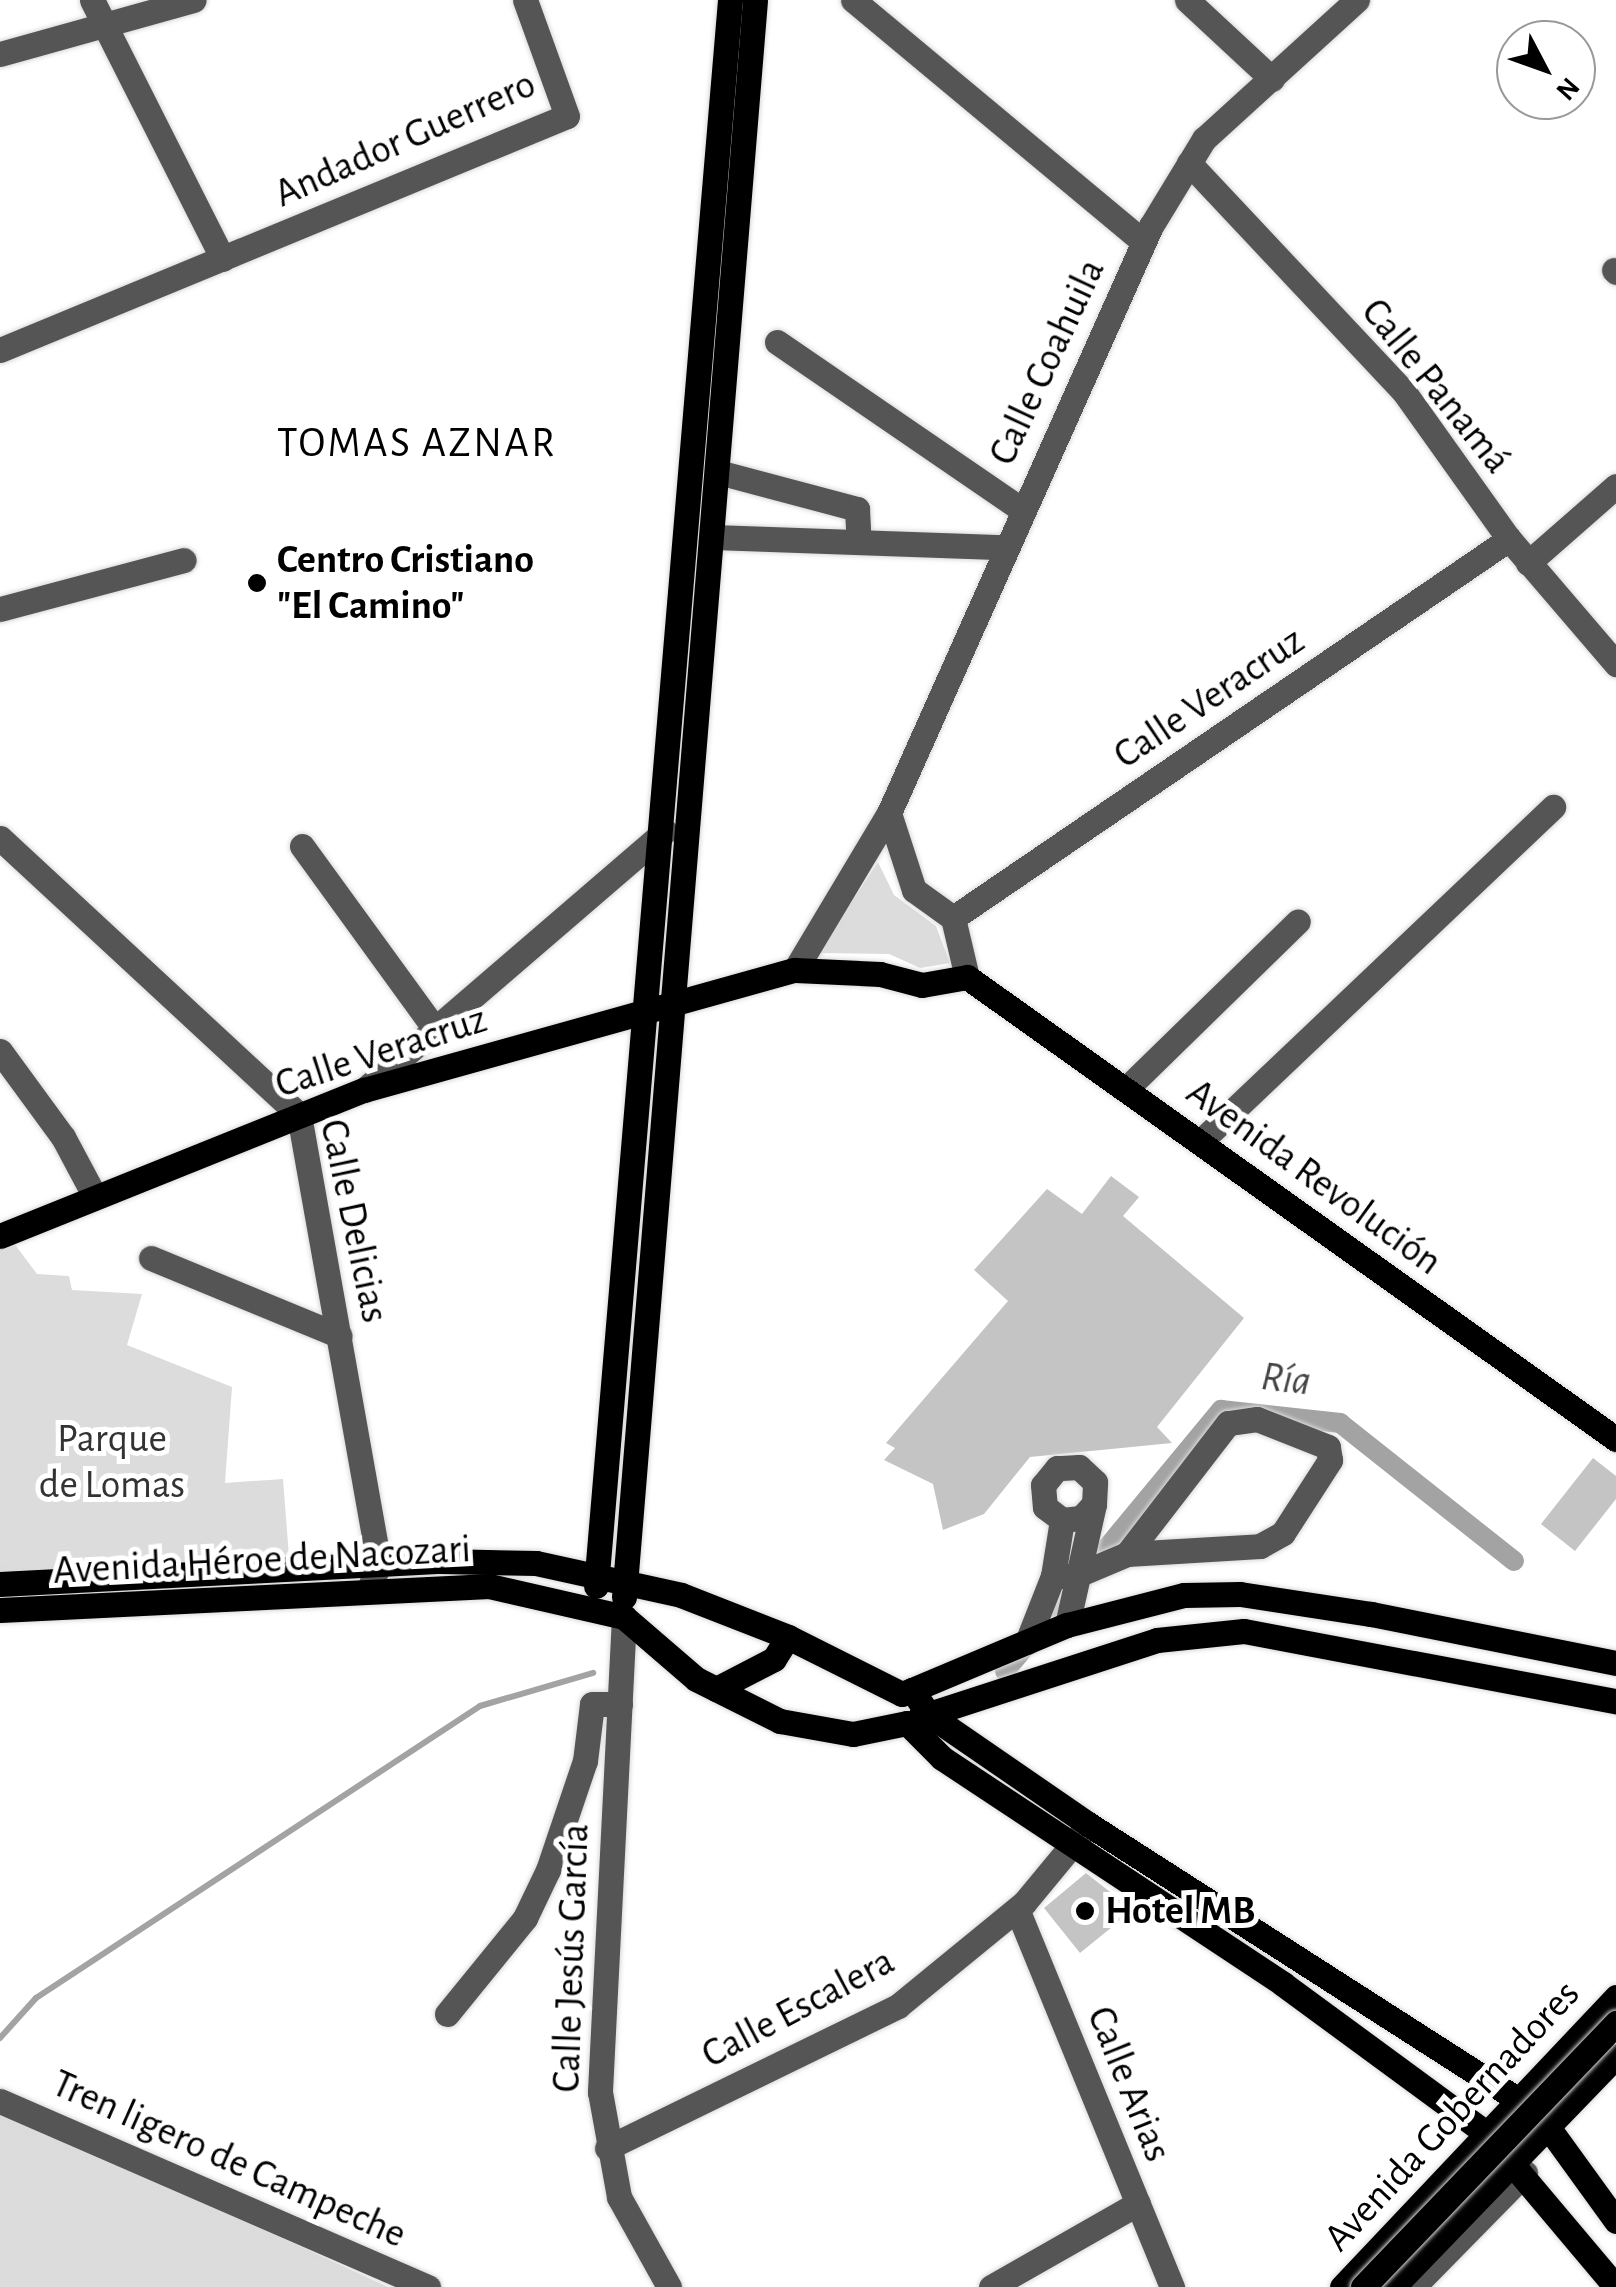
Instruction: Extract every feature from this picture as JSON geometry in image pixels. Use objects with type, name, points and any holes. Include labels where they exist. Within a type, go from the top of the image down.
[{"type":"main road","points":[[594,1606],[650,1012],[730,0]]},
{"type":"main road","points":[[624,1617],[677,1005],[755,0]]},
{"type":"main road","points":[[795,970],[880,974],[922,985],[967,977]]},
{"type":"main road","name":"Calle Veracruz","points":[[0,1236],[364,1090],[795,970]]},
{"type":"main road","name":"Avenida Revolución","points":[[967,977],[1616,1440]]},
{"type":"main road","name":"Avenida Héroe de Nacozari","points":[[0,1610],[536,1564],[597,1572],[788,1637],[907,1692],[918,1718],[1082,1833],[1487,2134],[1521,2167],[1616,2287]]},
{"type":"main road","name":"Avenida Héroe de Nacozari","points":[[0,1584],[374,1576],[490,1586],[594,1606],[624,1617],[654,1650],[716,1689],[780,1721],[853,1734],[918,1718]]},
{"type":"main road","points":[[907,1692],[1067,1625],[1184,1594],[1240,1594],[1616,1663]]},
{"type":"main road","points":[[918,1718],[1158,1640],[1244,1631],[1616,1701]]},
{"type":"main road","points":[[716,1689],[760,1669],[788,1637]]},
{"type":"main road","name":"Avenida Héroe de Nacozari","points":[[1082,1833],[1517,2099],[1548,2128],[1616,2221]]},
{"type":"main road","name":"Avenida Gobernadores","points":[[1342,2287],[1616,1997]]},
{"type":"main road","points":[[1362,2287],[1616,2024]]},
{"type":"main road","name":"Avenida Gobernadores","points":[[1393,2287],[1521,2167],[1548,2128],[1616,2056]]},
{"type":"street","points":[[0,350],[223,259],[92,0]]},
{"type":"street","points":[[0,54],[194,0]]},
{"type":"street","name":"Andador Guerrero","points":[[223,259],[567,116],[525,0]]},
{"type":"street","points":[[853,0],[1143,242]]},
{"type":"street","points":[[1187,0],[1272,80]]},
{"type":"street","name":"Calle Coahuila","points":[[795,970],[889,813],[1004,547],[1143,242],[1204,139],[1358,0]]},
{"type":"street","name":"Calle Panamá","points":[[1189,164],[1404,392],[1509,539],[1616,664]]},
{"type":"street","points":[[776,342],[1021,509]]},
{"type":"street","points":[[718,472],[857,509],[859,542]]},
{"type":"street","points":[[1528,562],[1616,486]]},
{"type":"street","points":[[714,537],[1004,547]]},
{"type":"street","name":"Calle Veracruz","points":[[952,918],[1509,539]]},
{"type":"street","points":[[0,608],[184,560]]},
{"type":"street","points":[[1200,1142],[1553,807]]},
{"type":"street","points":[[889,813],[914,890],[952,918],[967,977]]},
{"type":"street","points":[[364,1090],[665,831]]},
{"type":"street","name":"Calle Delicias","points":[[0,838],[299,1115],[340,1336],[374,1576]]},
{"type":"street","points":[[302,846],[435,1030]]},
{"type":"street","points":[[1126,1088],[1298,921]]},
{"type":"street","points":[[0,1052],[63,1136],[95,1197]]},
{"type":"street","points":[[151,1258],[340,1336]]},
{"type":"street","points":[[1064,1576],[1127,1554],[1260,1546],[1284,1533],[1330,1460],[1328,1446],[1257,1419],[1228,1423],[1127,1554]]},
{"type":"street","points":[[1026,1642],[1064,1576],[1094,1504],[1087,1474],[1057,1468],[1042,1484],[1045,1506],[1062,1520],[1081,1518],[1094,1504]]},
{"type":"street","points":[[1062,1520],[1067,1625]]},
{"type":"street","name":"Calle Jesús García","points":[[624,1617],[601,1982],[607,2148],[619,2197],[669,2287]]},
{"type":"street","points":[[447,2014],[525,1918],[548,1870],[585,1761],[592,1704],[620,1704]]},
{"type":"street","name":"Calle Escalera","points":[[607,2148],[898,2006],[1017,1910],[1082,1833]]},
{"type":"street","name":"Calle Arias","points":[[1017,1910],[1172,2287]]},
{"type":"street","name":"Tren ligero de Campeche","points":[[0,2100],[428,2287]]},
{"type":"street","points":[[1414,2287],[1521,2167]]},
{"type":"street","points":[[992,2287],[1138,2204]]},
{"type":"green space","points":[[878,862],[894,895],[936,926],[950,963],[920,968],[889,954],[818,953]]},
{"type":"green space","name":"Parque de Lomas","points":[[13,1242],[37,1274],[69,1276],[72,1290],[142,1294],[127,1345],[232,1387],[225,1483],[283,1479],[290,1569],[0,1584],[0,1247]]},
{"type":"green space","points":[[0,2115],[263,2229],[388,2287],[0,2287]]},
{"type":"building","points":[[1111,1176],[1139,1197],[1123,1216],[1244,1318],[1157,1427],[1172,1443],[1030,1457],[984,1514],[943,1530],[933,1484],[884,1460],[895,1448],[886,1443],[1008,1301],[974,1270],[1047,1189],[1082,1214]]},
{"type":"building","points":[[1593,1458],[1616,1476],[1616,1499],[1575,1551],[1541,1524]]},
{"type":"building","points":[[1086,1873],[1133,1910],[1080,1953],[1044,1908]]},
{"type":"waterway","name":"Ría","points":[[1005,1671],[1221,1410],[1340,1423],[1514,1561]]},
{"type":"waterway","points":[[0,2038],[36,1998],[480,1706],[593,1673]]},
{"type":"place","name":"Centro Cristiano \"El Camino\"","points":[[257,583]]},
{"type":"place","name":"Hotel MB","points":[[1085,1911]]},
{"type":"district","name":"TOMAS AZNAR","points":[[417,443]]}]
